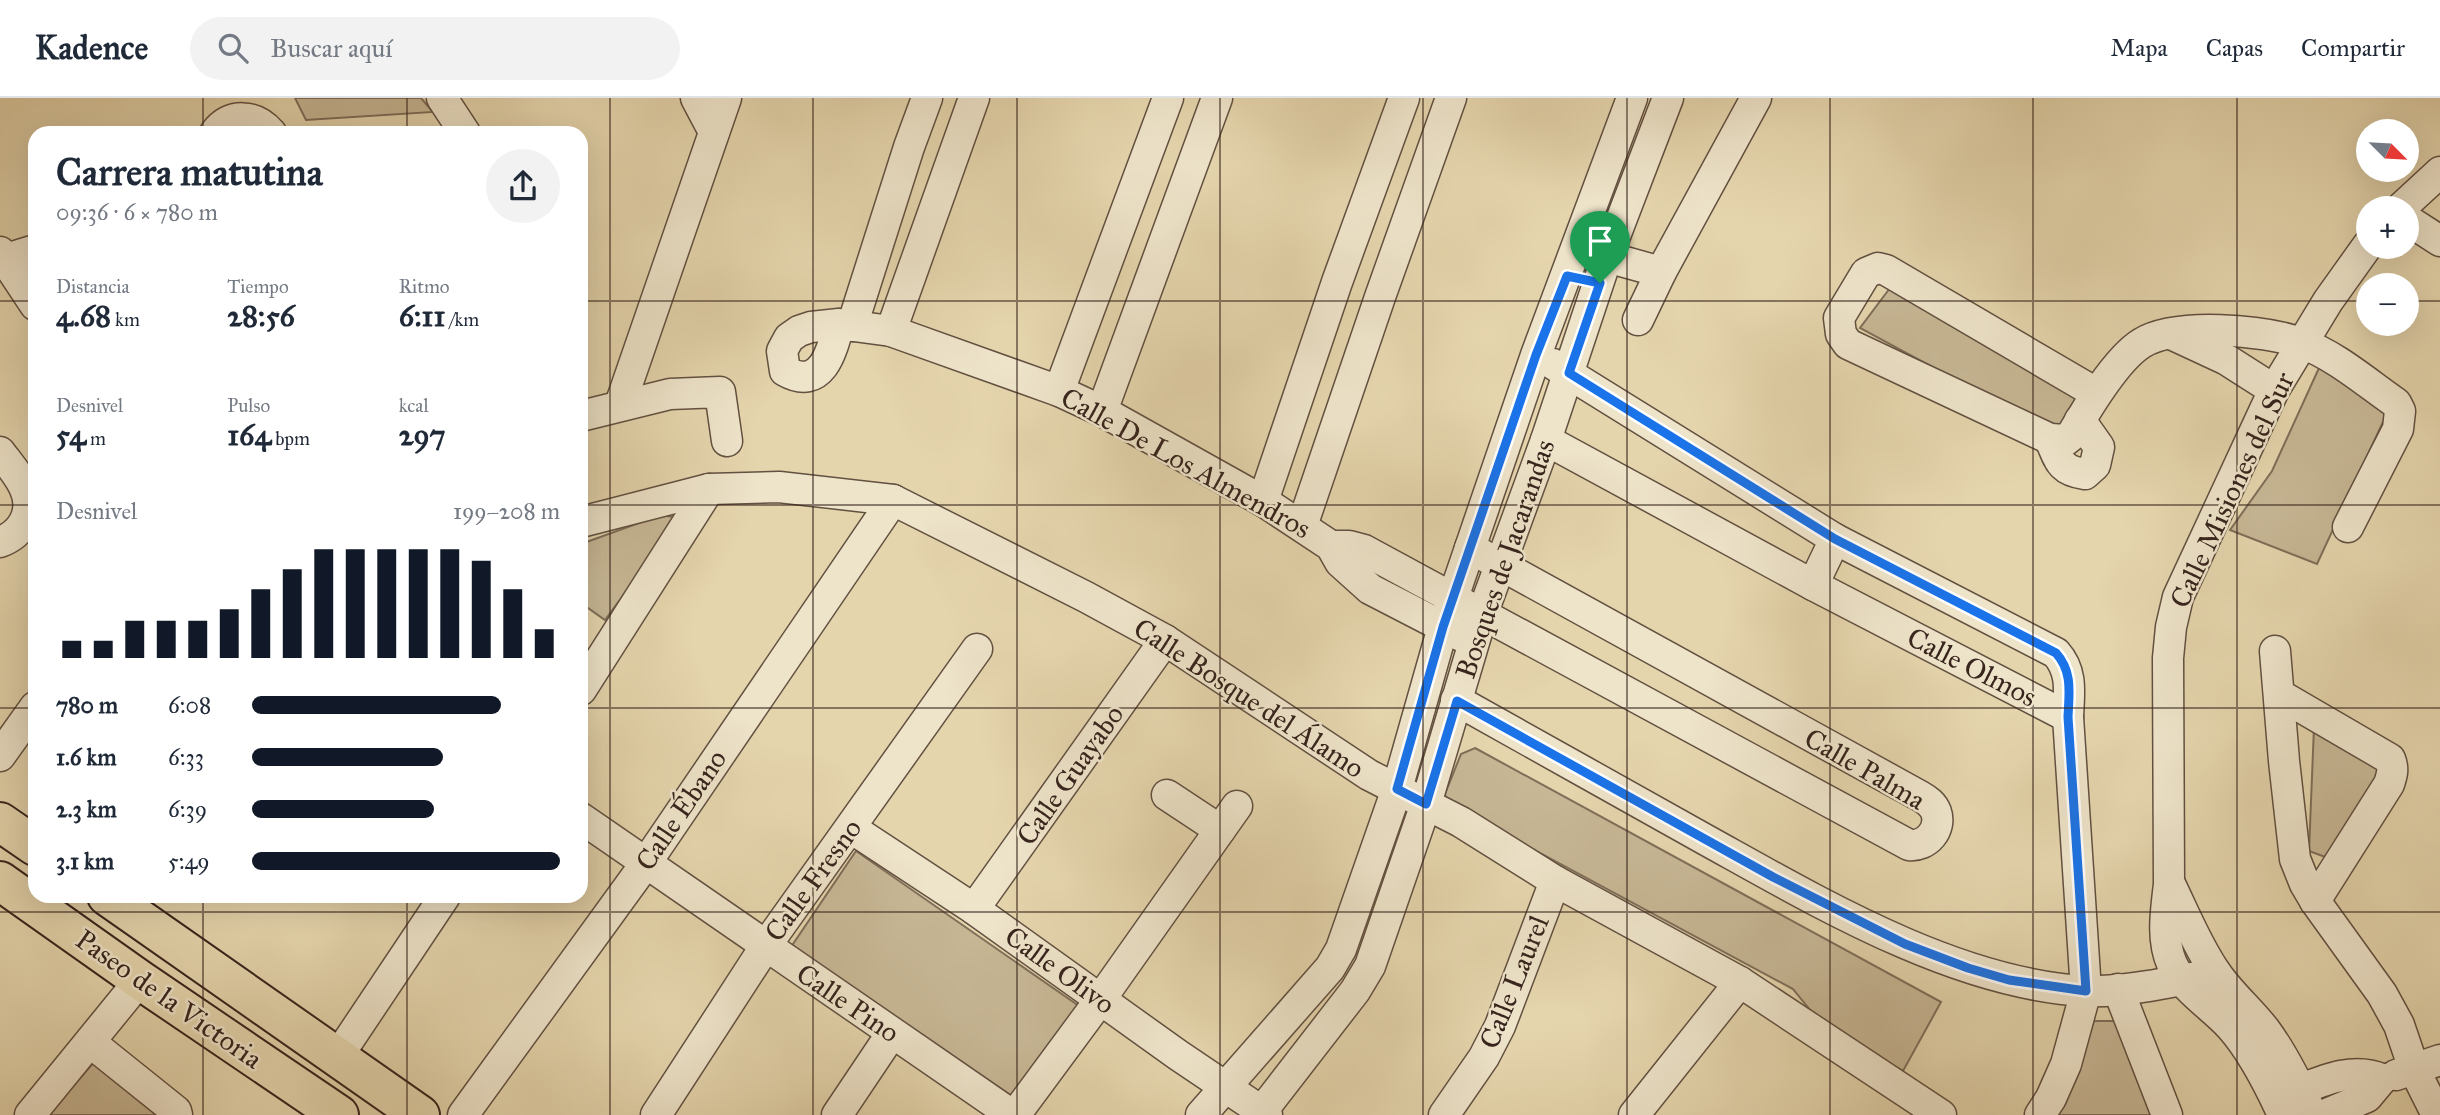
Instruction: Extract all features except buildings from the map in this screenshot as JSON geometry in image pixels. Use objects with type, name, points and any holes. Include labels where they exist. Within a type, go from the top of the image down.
[{"type":"main road","points":[[0,822],[28,841]]},
{"type":"main road","name":"Paseo de la Victoria","points":[[0,881],[28,901]]},
{"type":"main road","name":"Paseo de la Victoria","points":[[31,903],[339,1115]]},
{"type":"main road","name":"Paseo de la Victoria","points":[[117,903],[420,1115]]},
{"type":"street","points":[[442,98],[460,126]]},
{"type":"street","points":[[696,98],[713,132]]},
{"type":"street","points":[[620,404],[726,98]]},
{"type":"street","points":[[927,98],[909,147],[951,159]]},
{"type":"street","points":[[891,331],[974,98]]},
{"type":"street","points":[[1059,391],[1168,98]]},
{"type":"street","points":[[1102,411],[1217,98]]},
{"type":"street","points":[[1263,500],[1337,282],[1404,98]]},
{"type":"street","points":[[1302,526],[1451,98]]},
{"type":"street","name":"Bosques de Jacarandas","points":[[1262,1114],[1370,966],[1426,804],[1483,612],[1546,440],[1603,270],[1668,98]]},
{"type":"street","points":[[1567,276],[1603,270],[1649,295],[1756,98]]},
{"type":"street","points":[[1201,1115],[1330,968],[1340,949],[1397,789],[1453,597],[1536,355],[1629,106],[1658,126]]},
{"type":"street","points":[[220,126],[241,117],[253,119],[265,126]]},
{"type":"street","name":"Calle De Los Almendros","points":[[909,147],[846,325],[891,331],[1059,391],[1102,411],[1263,500],[1331,546],[1340,562],[1370,589],[1474,643]]},
{"type":"street","points":[[1149,152],[1191,167]]},
{"type":"street","points":[[2414,196],[2440,172]]},
{"type":"street","points":[[2419,227],[2440,241]]},
{"type":"street","points":[[2419,247],[2440,259]]},
{"type":"street","points":[[28,251],[3,255],[28,294]]},
{"type":"street","name":"Calle Misiones del Sur","points":[[2182,980],[2173,965],[2166,940],[2169,884],[2168,685],[2171,626],[2178,597],[2274,390],[2328,300],[2358,259]]},
{"type":"street","points":[[2096,393],[1886,270],[1878,268],[1866,273],[1839,318],[1841,334],[1848,344],[2050,439],[2066,440],[2096,393],[2140,344],[2198,329],[2242,332],[2301,343],[2330,358],[2396,403],[2400,411],[2398,429],[2348,527]]},
{"type":"street","points":[[1337,282],[1380,297]]},
{"type":"street","points":[[2228,360],[2242,332]]},
{"type":"street","points":[[2171,334],[2228,360],[2274,390]]},
{"type":"street","name":"Calle Olmos","points":[[1536,355],[1835,539],[2056,653],[2065,663],[2070,680],[2068,717],[1813,585],[1546,440]]},
{"type":"street","points":[[588,414],[670,394],[720,391],[727,441]]},
{"type":"street","points":[[2050,439],[2060,463],[2070,472],[2085,474],[2095,466],[2099,447],[2080,420]]},
{"type":"street","points":[[0,452],[25,488],[28,499]]},
{"type":"street","name":"Calle Bosque del Álamo","points":[[588,520],[709,489],[779,487],[893,500],[1165,640],[1368,775],[1461,822],[1555,881],[1740,982],[1941,1115]]},
{"type":"street","points":[[588,679],[709,489]]},
{"type":"street","name":"Calle Ébano","points":[[463,1115],[646,863],[893,500]]},
{"type":"street","points":[[0,542],[14,536],[24,523],[28,507]]},
{"type":"street","points":[[1813,585],[1835,539]]},
{"type":"street","name":"Calle De Los Almendros","points":[[1331,546],[1349,546],[1364,550],[1483,612]]},
{"type":"street","name":"Calle Palma","points":[[1470,548],[1920,796],[1935,810],[1936,827],[1924,844],[1909,845],[1483,612]]},
{"type":"street","name":"Calle Guayabo","points":[[974,909],[1165,640]]},
{"type":"street","name":"Calle Fresno","points":[[656,1115],[765,947],[977,649]]},
{"type":"street","points":[[2275,651],[2295,859],[2315,901],[2382,995],[2427,1065],[2437,1115]]},
{"type":"street","points":[[1702,731],[1724,690]]},
{"type":"street","points":[[2280,695],[2390,759],[2393,766],[2389,785],[2315,901]]},
{"type":"street","points":[[1457,701],[1773,877],[1905,944],[1968,968],[2009,980],[2086,991],[2182,980],[2216,972]]},
{"type":"street","points":[[2040,1115],[2066,1064],[2086,991],[2068,717]]},
{"type":"street","points":[[0,756],[28,718]]},
{"type":"street","points":[[1013,1115],[1100,1000],[1229,818],[1167,795]]},
{"type":"street","name":"Calle Pino","points":[[588,823],[1013,1115]]},
{"type":"street","name":"Calle Olivo","points":[[851,828],[974,909],[1262,1114]]},
{"type":"street","name":"Calle Laurel","points":[[1444,1115],[1484,1057],[1500,1026],[1555,881]]},
{"type":"street","name":"Calle Misiones del Sur","points":[[2169,884],[2216,972],[2265,1030],[2291,1069],[2293,1105]]},
{"type":"street","points":[[338,1056],[440,903]]},
{"type":"street","points":[[30,1115],[140,980]]},
{"type":"street","points":[[2182,980],[2232,1028],[2293,1105],[2349,1073],[2382,1079]]},
{"type":"street","points":[[1634,1115],[1740,982]]},
{"type":"street","points":[[2118,989],[2167,1115]]},
{"type":"street","points":[[837,1115],[892,1033]]},
{"type":"street","points":[[90,1042],[176,1111],[177,1115]]},
{"type":"street","points":[[2323,1115],[2367,1097],[2382,1079],[2427,1065]]},
{"type":"shaded area","points":[[295,98],[421,98],[433,112],[306,120]]},
{"type":"shaded area","points":[[1890,288],[2084,398],[2064,438],[1860,328]]},
{"type":"shaded area","points":[[2319,368],[2389,409],[2317,564],[2230,530],[2272,471]]},
{"type":"shaded area","points":[[661,515],[680,518],[605,620],[588,608],[588,541]]},
{"type":"shaded area","points":[[2314,727],[2385,773],[2328,858],[2309,851]]},
{"type":"shaded area","points":[[1475,748],[1941,1002],[1903,1071],[1828,1032],[1793,989],[1447,803],[1445,794],[1461,754]]},
{"type":"shaded area","points":[[856,851],[1079,1006],[1015,1099],[791,947]]},
{"type":"shaded area","points":[[2094,1021],[2115,1021],[2153,1115],[2055,1115]]},
{"type":"shaded area","points":[[94,1062],[157,1115],[48,1115]]},
{"type":"route","points":[[1567,276],[1600,283],[1569,373],[1835,539],[2056,653],[2065,663],[2070,680],[2068,717],[2086,991],[2009,980],[1905,944],[1773,877],[1457,701],[1426,804],[1397,789],[1443,627],[1536,355],[1567,276]]}]
